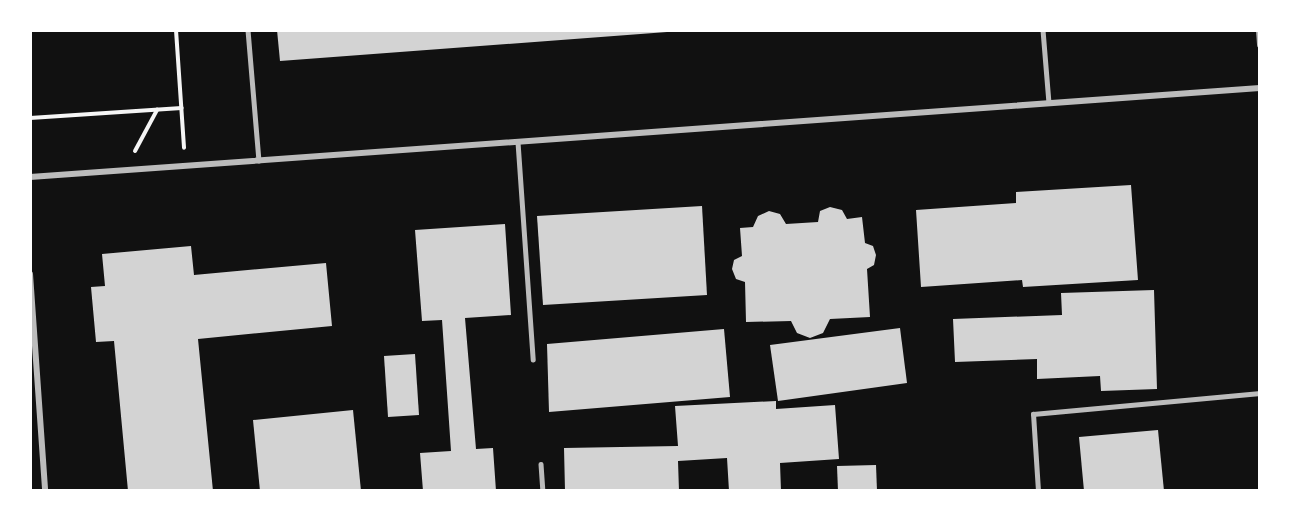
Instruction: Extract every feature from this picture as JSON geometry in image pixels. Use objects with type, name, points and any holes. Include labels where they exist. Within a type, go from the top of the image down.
[{"type":"street","points":[[1259,30],[1260,45]]},
{"type":"street","points":[[30,177],[1260,88]]},
{"type":"street","points":[[30,274],[45,491]]},
{"type":"lane","points":[[248,30],[259,161]]},
{"type":"lane","points":[[1043,30],[1049,103]]},
{"type":"lane","points":[[518,142],[533,359]]},
{"type":"lane","points":[[1038,491],[1033,414],[1260,393]]},
{"type":"lane","points":[[541,464],[543,491]]},
{"type":"path","points":[[176,30],[186,166]]},
{"type":"path","points":[[30,118],[182,108]]},
{"type":"path","points":[[124,171],[158,109]]},
{"type":"building","points":[[277,30],[667,30],[667,32],[280,61]]},
{"type":"building","points":[[1131,185],[1138,280],[1023,287],[1022,280],[921,287],[916,210],[1016,203],[1016,192]]},
{"type":"building","points":[[702,206],[707,295],[543,305],[537,216]]},
{"type":"building","points":[[830,207],[842,210],[847,219],[862,217],[865,243],[873,246],[876,255],[874,265],[867,269],[870,317],[830,319],[823,333],[810,338],[797,333],[791,321],[746,322],[745,282],[736,279],[732,269],[734,260],[742,256],[740,228],[753,227],[758,216],[769,211],[780,214],[786,224],[818,222],[820,211]]},
{"type":"building","points":[[505,224],[511,315],[465,318],[476,449],[493,448],[496,491],[423,491],[420,453],[451,451],[442,320],[422,321],[415,230]]},
{"type":"building","points":[[191,246],[194,275],[326,263],[332,326],[198,339],[213,491],[128,491],[114,341],[96,342],[91,287],[105,286],[102,254]]},
{"type":"building","points":[[1154,290],[1157,389],[1101,391],[1100,376],[1037,379],[1037,359],[955,362],[953,319],[1062,315],[1061,293]]},
{"type":"building","points":[[900,328],[907,383],[778,401],[770,345]]},
{"type":"building","points":[[724,329],[730,397],[549,412],[547,344]]},
{"type":"building","points":[[415,354],[419,415],[388,417],[384,356]]},
{"type":"building","points":[[776,401],[776,409],[835,405],[839,459],[780,463],[781,491],[729,491],[727,458],[678,461],[679,491],[565,491],[564,448],[678,446],[675,406]]},
{"type":"building","points":[[353,410],[361,491],[260,491],[253,420]]},
{"type":"building","points":[[1158,430],[1164,491],[1084,491],[1079,437]]},
{"type":"building","points":[[876,465],[877,491],[838,491],[837,466]]}]
